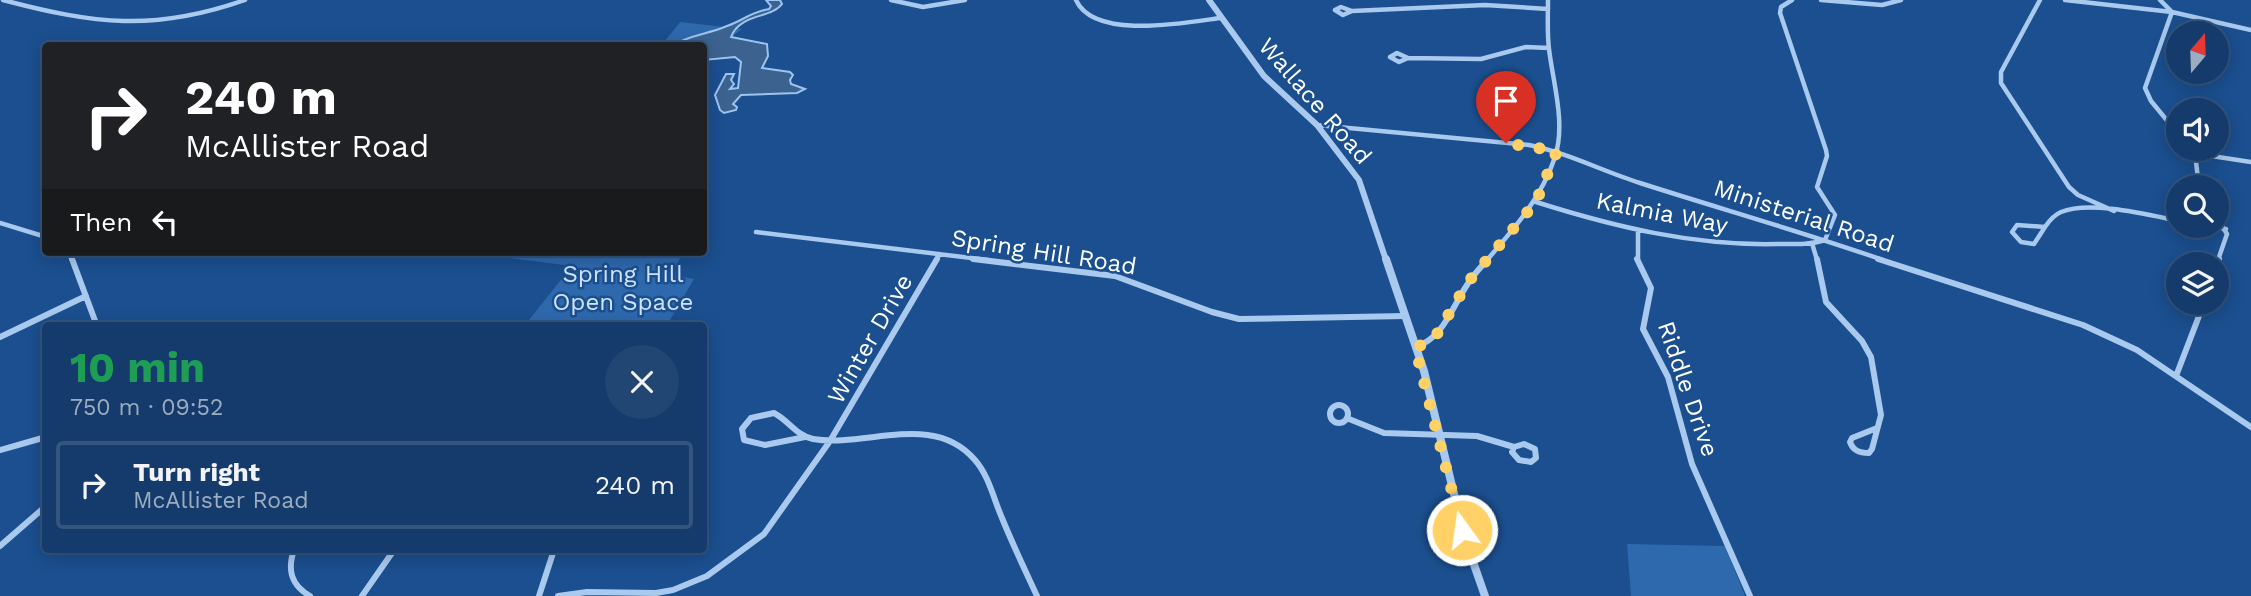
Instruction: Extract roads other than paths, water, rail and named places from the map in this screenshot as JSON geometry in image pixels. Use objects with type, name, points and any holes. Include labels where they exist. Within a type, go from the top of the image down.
[{"type":"street","points":[[3,0],[77,18],[126,22],[189,16],[245,0]]},
{"type":"street","points":[[891,0],[923,7],[965,0]]},
{"type":"street","points":[[1076,0],[1081,13],[1119,23],[1161,26],[1220,18]]},
{"type":"street","name":"Wallace Road","points":[[1209,0],[1269,82],[1317,125],[1359,180],[1406,316],[1440,435],[1465,539],[1485,596]]},
{"type":"street","points":[[1415,347],[1426,344],[1437,334],[1468,282],[1536,202],[1557,151],[1556,87],[1549,48],[1548,0]]},
{"type":"street","points":[[1792,0],[1781,6],[1780,13],[1826,150],[1827,156],[1817,187],[1835,215],[1825,240]]},
{"type":"street","points":[[1821,0],[1882,5],[1901,0]]},
{"type":"street","points":[[2040,0],[2001,72],[2001,83],[2069,187],[2078,195],[2114,211]]},
{"type":"street","points":[[2065,0],[2172,12],[2251,30]]},
{"type":"street","points":[[2160,0],[2172,12]]},
{"type":"street","points":[[1352,11],[1485,5],[1548,9]]},
{"type":"street","points":[[2166,117],[2145,88],[2172,12]]},
{"type":"street","points":[[1408,58],[1481,59],[1526,47],[1549,48]]},
{"type":"street","name":"Ministerial Road","points":[[1317,125],[1529,145],[1557,151],[1637,183],[1747,214],[1975,292],[2083,325],[2129,346],[2251,427]]},
{"type":"street","points":[[2229,158],[2251,162]]},
{"type":"street","name":"Kalmia Way","points":[[1536,202],[1638,230],[1740,245],[1812,243],[1825,240]]},
{"type":"street","points":[[2046,226],[2020,225],[2013,228],[2012,232],[2021,242],[2031,244],[2064,210],[2114,211],[2166,218]]},
{"type":"street","points":[[0,223],[42,236]]},
{"type":"street","name":"Riddle Drive","points":[[1638,230],[1636,256],[1651,288],[1643,329],[1668,377],[1690,457],[1749,596]]},
{"type":"street","name":"Spring Hill Road","points":[[756,232],[1119,277],[1212,312],[1239,319],[1406,316]]},
{"type":"street","points":[[1812,243],[1823,279],[1826,302],[1869,352],[1881,410],[1877,428],[1871,451],[1862,453],[1852,447],[1852,439],[1877,428]]},
{"type":"street","name":"Winter Drive","points":[[558,596],[587,592],[656,593],[691,584],[751,545],[775,522],[806,472],[830,441],[940,254]]},
{"type":"street","points":[[70,256],[96,322]]},
{"type":"street","points":[[0,337],[86,296]]},
{"type":"street","points":[[2176,376],[2199,315]]},
{"type":"street","points":[[805,437],[774,413],[766,412],[751,418],[742,429],[744,440],[757,445],[805,437],[830,441],[924,435],[952,442],[964,449],[980,468],[1037,596]]},
{"type":"street","points":[[1349,419],[1384,433],[1485,437],[1514,447]]},
{"type":"street","points":[[0,450],[42,438]]},
{"type":"street","points":[[0,546],[42,509]]},
{"type":"street","points":[[293,553],[289,565],[290,578],[297,588],[310,596]]},
{"type":"street","points":[[362,596],[392,553]]},
{"type":"street","points":[[539,596],[553,553]]},
{"type":"park label","name":"Spring Hill Open Space","points":[[623,288]]}]
